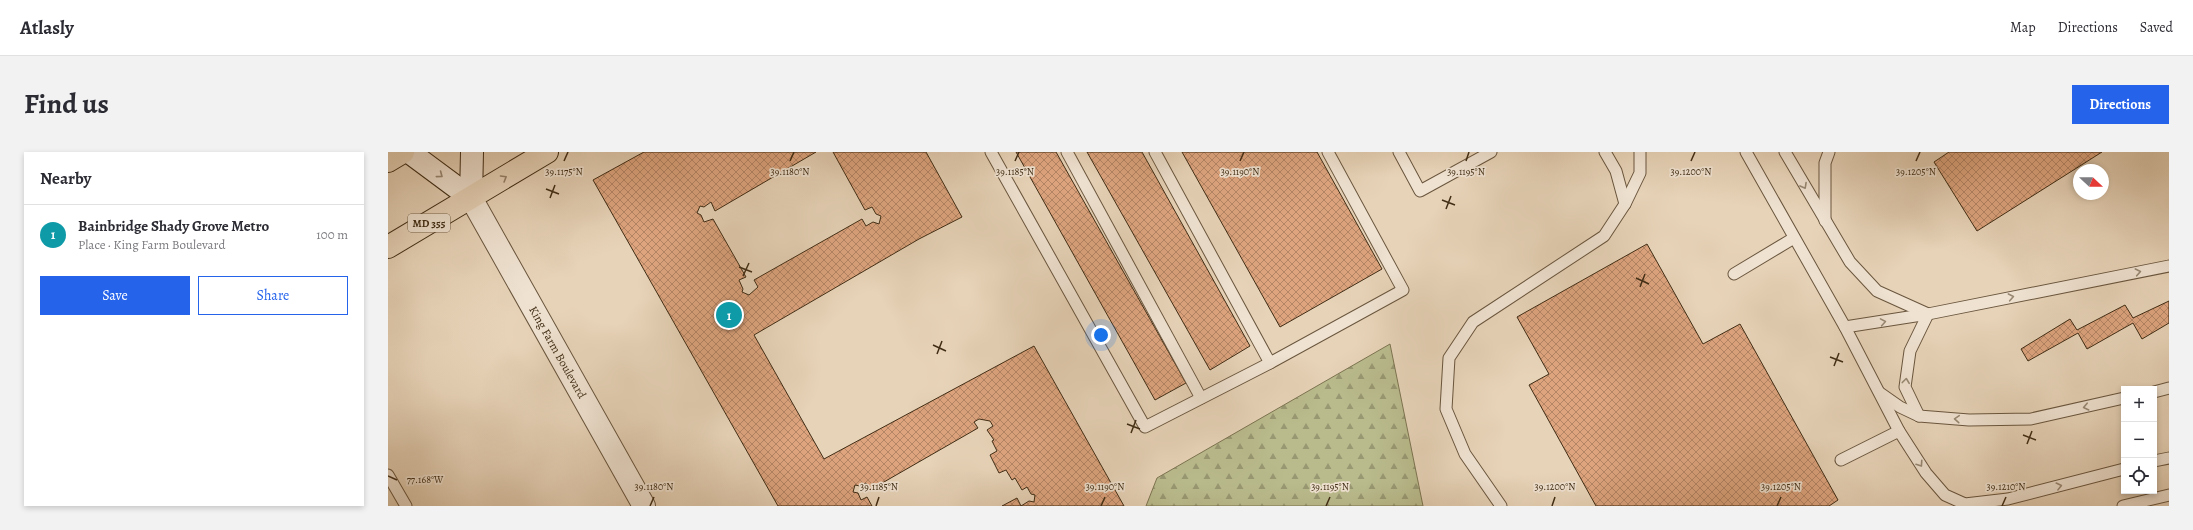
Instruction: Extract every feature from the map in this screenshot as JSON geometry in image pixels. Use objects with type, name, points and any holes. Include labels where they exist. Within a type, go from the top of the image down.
[{"type":"main road","points":[[388,161],[403,152]]},
{"type":"main road","name":"MD 355","points":[[388,247],[547,152]]},
{"type":"street","name":"King Farm Boulevard","points":[[409,152],[471,198],[644,506]]},
{"type":"street","points":[[471,198],[472,152]]},
{"type":"lane","points":[[991,152],[1145,427],[1270,363],[1404,290],[1328,152]]},
{"type":"lane","points":[[1067,152],[1202,398]]},
{"type":"lane","points":[[1155,152],[1270,363]]},
{"type":"lane","points":[[1399,152],[1420,191],[1491,152]]},
{"type":"lane","points":[[1605,152],[1616,171],[1625,204]]},
{"type":"lane","points":[[1501,506],[1465,454],[1446,409],[1449,358],[1473,322],[1604,236],[1625,204],[1640,173],[1640,152]]},
{"type":"lane","points":[[1746,152],[1845,327],[1898,431],[1926,473],[1944,494],[1965,504],[2008,499],[2121,470]]},
{"type":"lane","points":[[1785,152],[1850,262],[1877,291],[1928,314]]},
{"type":"lane","points":[[1825,221],[1825,163],[1829,152]]},
{"type":"lane","points":[[1734,274],[1794,238]]},
{"type":"lane","points":[[1845,327],[1928,314],[2169,266]]},
{"type":"lane","points":[[1919,416],[1905,387],[1910,350],[1928,314]]},
{"type":"lane","points":[[2157,391],[2169,388]]},
{"type":"lane","points":[[1878,391],[1900,407],[1919,416],[1969,420],[2031,419],[2121,399]]},
{"type":"lane","points":[[1841,460],[1898,431]]},
{"type":"lane","points":[[2157,461],[2169,458]]},
{"type":"lane","points":[[388,475],[406,506]]},
{"type":"lane","points":[[2123,506],[2169,495]]},
{"type":"green space","points":[[1390,344],[1423,506],[1146,506],[1157,478]]},
{"type":"building","points":[[644,152],[816,152],[715,211],[711,202],[704,207],[700,206],[697,213],[701,215],[704,222],[713,219],[746,277],[739,280],[743,289],[742,292],[749,295],[758,287],[754,280],[862,219],[866,226],[873,222],[879,224],[881,216],[876,214],[872,207],[865,210],[833,152],[926,152],[962,217],[919,239],[754,335],[824,459],[1034,346],[1124,506],[1021,506],[1029,501],[1034,502],[1035,495],[1031,494],[1027,487],[1022,490],[1015,478],[1012,480],[1006,470],[999,473],[990,455],[997,451],[992,441],[994,440],[987,430],[993,426],[990,421],[979,419],[974,422],[978,428],[870,490],[866,483],[860,486],[855,485],[853,492],[858,493],[861,500],[867,497],[872,506],[778,506],[593,180]]},
{"type":"building","points":[[1016,152],[1056,152],[1186,383],[1155,400]]},
{"type":"building","points":[[1087,152],[1142,152],[1250,346],[1210,370]]},
{"type":"building","points":[[1182,152],[1317,152],[1382,269],[1280,327]]},
{"type":"building","points":[[1949,152],[2102,152],[2083,164],[2073,164],[2073,170],[1977,231],[1934,162]]},
{"type":"building","points":[[1647,244],[1703,344],[1740,324],[1838,500],[1829,506],[1596,506],[1529,385],[1549,374],[1517,317]]},
{"type":"building","points":[[2169,301],[2169,323],[2142,339],[2133,323],[2087,349],[2078,333],[2028,361],[2021,349],[2070,319],[2077,330],[2125,305],[2133,318]]},
{"type":"building","points":[[1017,498],[1021,506],[1002,506]]},
{"type":"place","name":"Bainbridge Shady Grove Metro","points":[[729,315]]}]
